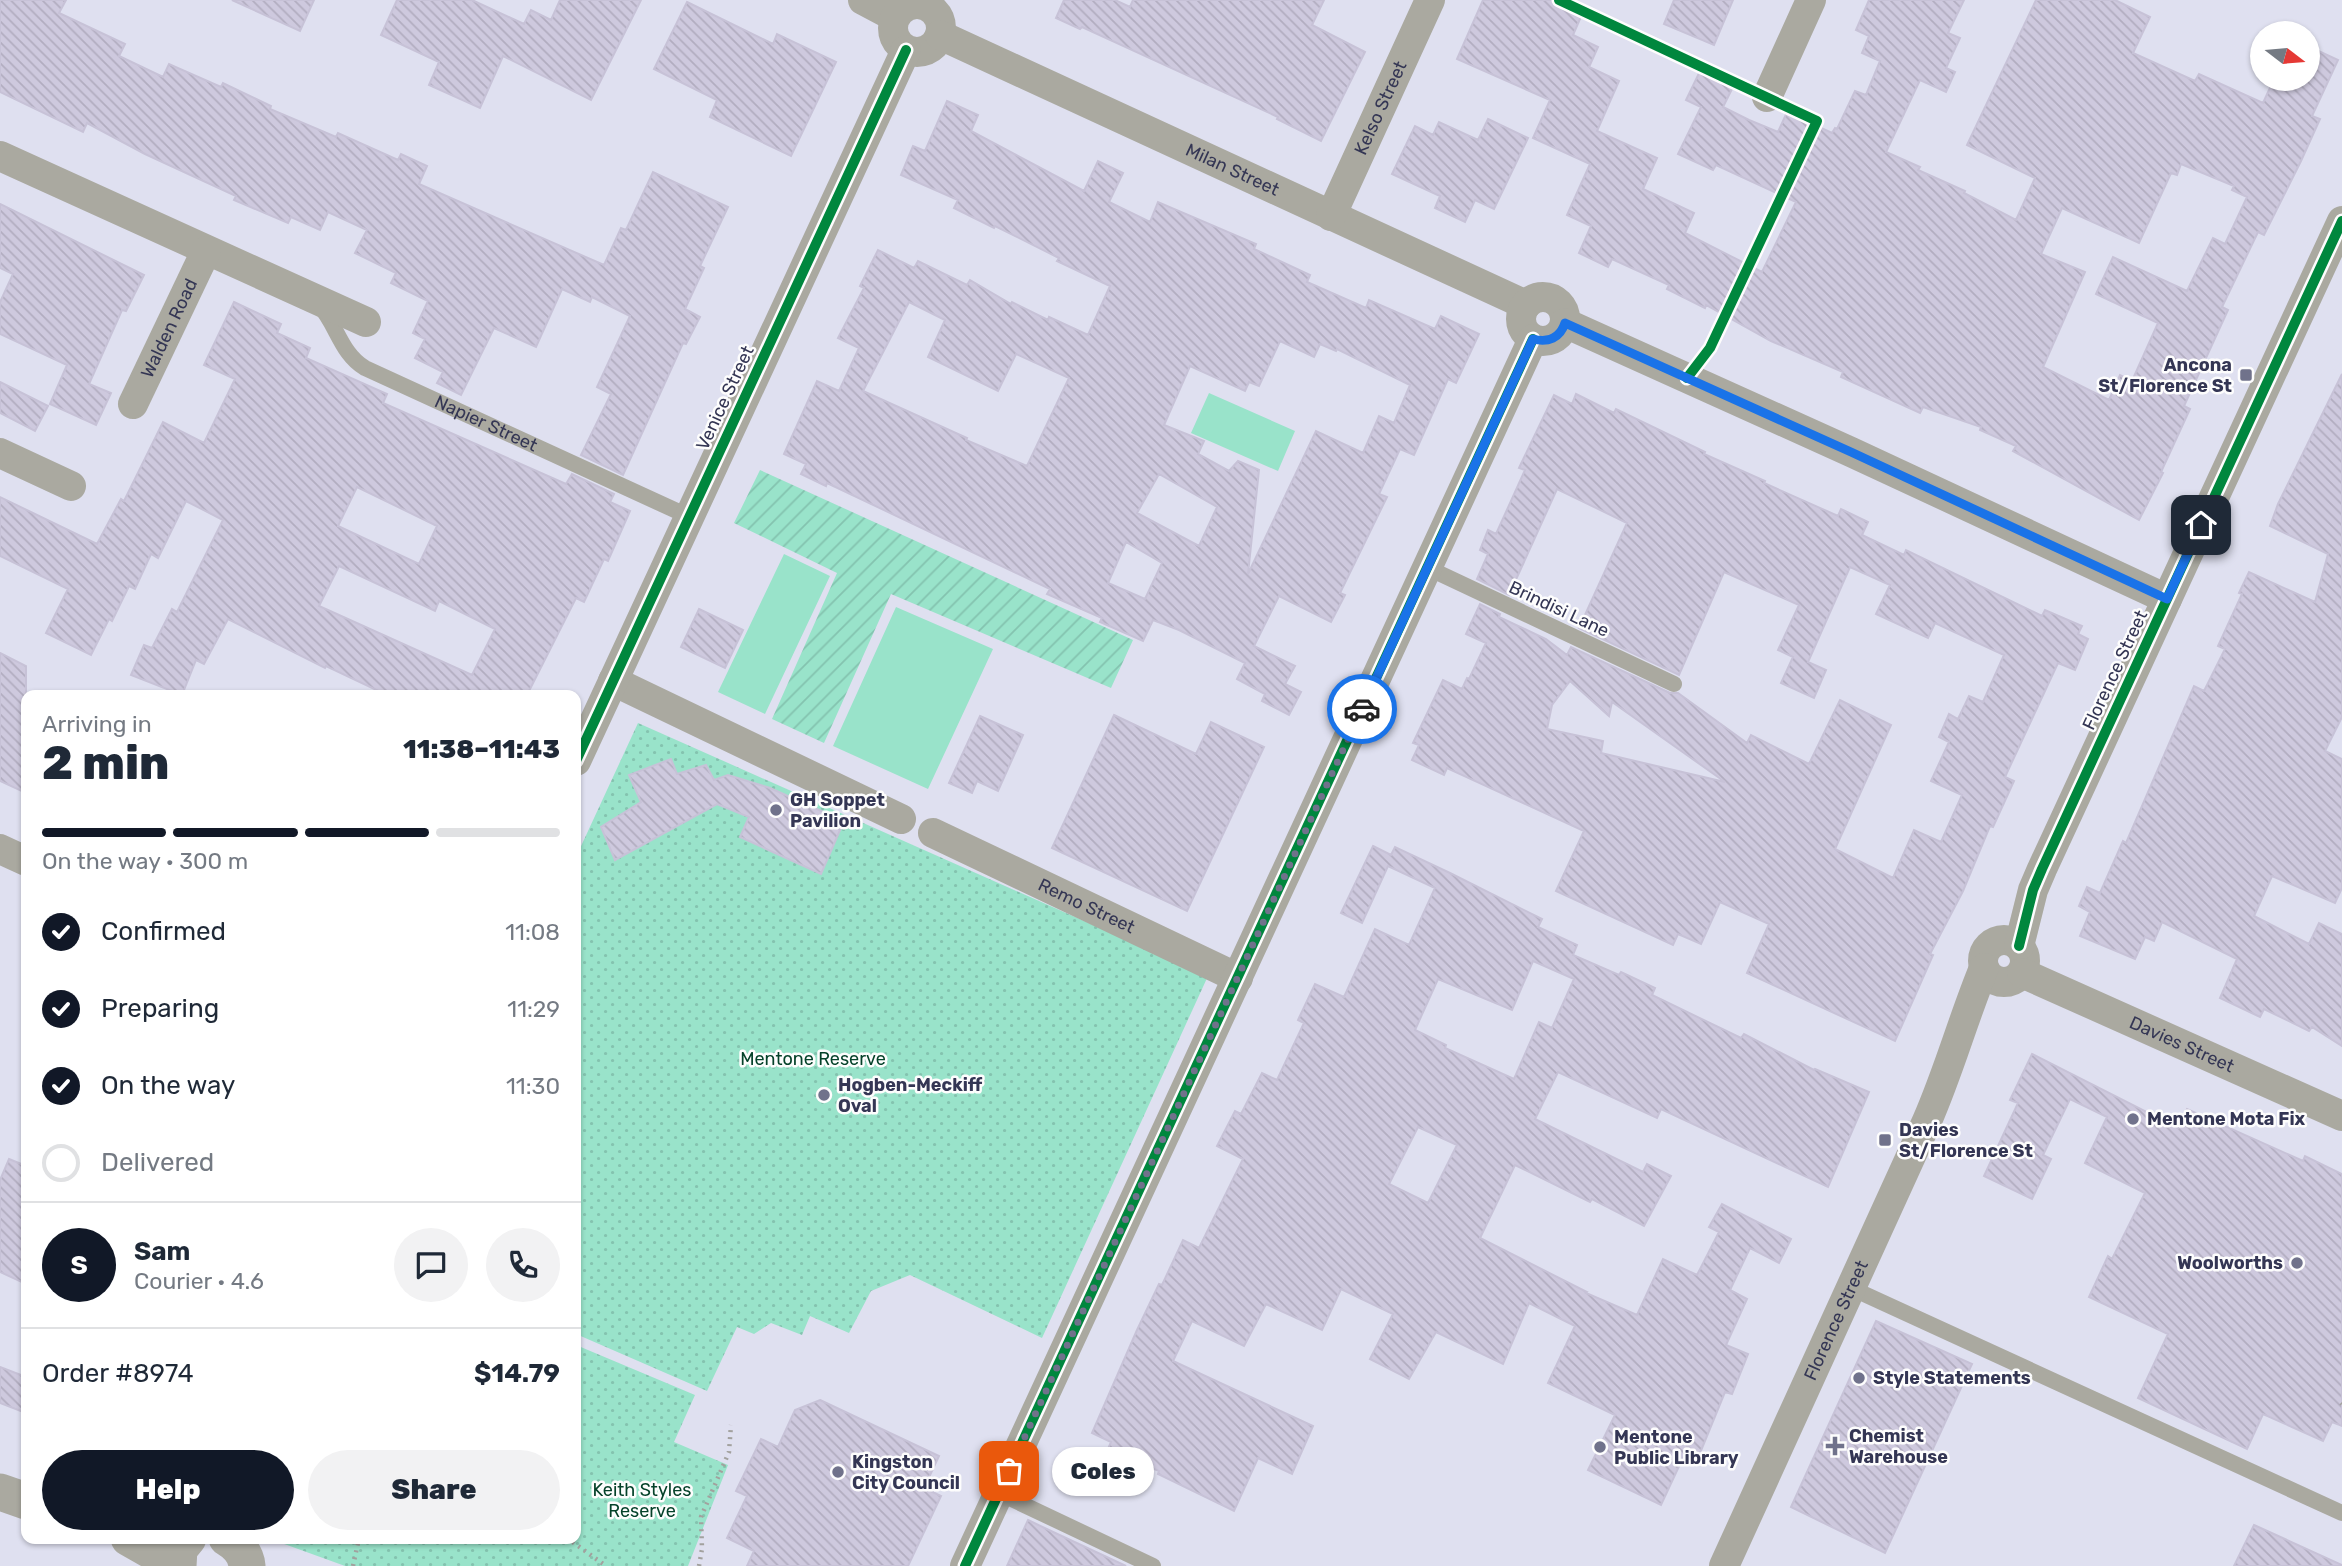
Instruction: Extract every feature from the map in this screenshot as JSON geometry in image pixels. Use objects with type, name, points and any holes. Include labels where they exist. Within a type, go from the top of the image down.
[{"type":"street","points":[[863,0],[895,17]]},
{"type":"street","name":"Kelso Street","points":[[1331,216],[1430,0]]},
{"type":"street","points":[[1766,97],[1811,0]]},
{"type":"street","points":[[926,5],[940,20],[940,35],[933,47],[927,51],[906,50],[892,32],[895,17],[905,6],[926,5]]},
{"type":"street","name":"Milan Street","points":[[940,35],[1526,305]]},
{"type":"street","name":"Venice Street","points":[[581,750],[906,50]]},
{"type":"street","name":"Napier Street","points":[[0,156],[366,322]]},
{"type":"street","name":"Florence Street","points":[[1724,1566],[1947,1076],[2006,962],[2033,890],[2167,599],[2338,238]]},
{"type":"street","name":"Walden Road","points":[[133,404],[206,251]]},
{"type":"street","points":[[1538,297],[1552,298],[1563,308],[1563,329],[1546,341],[1533,339],[1521,324],[1522,310],[1526,305],[1538,297]]},
{"type":"street","points":[[1565,323],[2167,599]]},
{"type":"street","points":[[965,1566],[1533,339]]},
{"type":"street","points":[[0,453],[71,486]]},
{"type":"street","points":[[613,681],[901,819]]},
{"type":"street","name":"Remo Street","points":[[933,833],[1238,978]]},
{"type":"street","points":[[0,849],[21,859]]},
{"type":"street","name":"Davies Street","points":[[2006,962],[2342,1116]]},
{"type":"street","points":[[0,1492],[21,1499]]},
{"type":"street","points":[[140,1544],[176,1566],[179,1549],[183,1544]]},
{"type":"lane","name":"Napier Street","points":[[309,297],[324,311],[346,351],[359,365],[690,517]]},
{"type":"lane","name":"Brindisi Lane","points":[[1427,568],[1674,684]]},
{"type":"lane","points":[[1851,1288],[2342,1513]]},
{"type":"lane","points":[[999,1493],[1153,1566]]},
{"type":"path","points":[[699,1566],[702,1549],[701,1517],[729,1452],[731,1425]]},
{"type":"path","points":[[353,1566],[358,1544]]},
{"type":"path","points":[[575,1544],[606,1566]]},
{"type":"green space","points":[[1209,393],[1295,431],[1278,471],[1191,433]]},
{"type":"green space","points":[[760,470],[1133,640],[1111,688],[891,594],[824,743],[772,719],[837,573],[734,523]]},
{"type":"green space","points":[[784,554],[830,576],[765,714],[718,692]]},
{"type":"green space","points":[[896,607],[993,649],[928,789],[833,746]]},
{"type":"green space","name":"Mentone Reserve","points":[[638,723],[1208,976],[1042,1338],[910,1275],[871,1291],[849,1333],[810,1316],[802,1335],[771,1323],[754,1334],[737,1327],[707,1391],[581,1336],[581,846]]},
{"type":"green space","name":"Keith Styles Reserve","points":[[581,1347],[695,1395],[674,1442],[728,1465],[688,1566],[345,1566],[284,1544],[581,1544]]},
{"type":"building","points":[[0,0],[66,0],[59,13],[125,44],[119,56],[163,77],[169,64],[221,87],[223,83],[271,106],[270,109],[336,137],[338,133],[398,160],[401,154],[427,166],[419,184],[604,265],[621,228],[626,230],[653,172],[728,207],[700,266],[704,268],[685,309],[700,317],[686,344],[683,343],[623,475],[581,455],[611,394],[597,387],[630,316],[592,297],[590,302],[562,289],[536,347],[494,328],[461,395],[437,383],[443,372],[415,358],[425,339],[413,333],[428,301],[391,283],[396,273],[355,253],[367,230],[328,212],[320,230],[291,217],[288,223],[234,200],[236,196],[145,154],[87,123],[83,132],[0,92]]},
{"type":"building","points":[[232,0],[314,0],[300,31]]},
{"type":"building","points":[[397,0],[472,0],[524,24],[531,10],[551,20],[560,0],[641,0],[591,100],[503,56],[480,108],[429,85],[439,62],[381,35]]},
{"type":"building","points":[[1064,0],[1115,0],[1130,7],[1133,0],[1324,0],[1312,25],[1365,52],[1321,141],[1277,119],[1278,117],[1082,27],[1080,29],[1056,18]]},
{"type":"building","points":[[1483,0],[1555,0],[1583,12],[1573,35],[1598,47],[1589,67],[1619,81],[1597,131],[1657,158],[1643,189],[1694,213],[1685,233],[1762,272],[1796,202],[1716,165],[1713,170],[1678,154],[1701,107],[1686,100],[1700,71],[1733,87],[1723,107],[1749,120],[1778,132],[1787,112],[1832,133],[1837,129],[1855,91],[1866,95],[1880,61],[1862,53],[1869,36],[1856,30],[1869,0],[1964,0],[1948,33],[1960,38],[1946,68],[1955,72],[1946,92],[1920,80],[1886,152],[1920,167],[1918,170],[1965,191],[1964,193],[2016,220],[2035,178],[1967,145],[2036,0],[2115,0],[2150,17],[2133,53],[2195,81],[2199,74],[2263,103],[2268,91],[2320,91],[2320,52],[2338,60],[2312,116],[2320,119],[2301,161],[2264,235],[2258,232],[2222,307],[2228,310],[2184,406],[2190,409],[2161,472],[2163,473],[2139,520],[2013,451],[2016,446],[1980,430],[1981,427],[1923,407],[1920,413],[1841,377],[1843,372],[1771,341],[1706,305],[1705,308],[1667,289],[1669,285],[1612,259],[1608,267],[1579,253],[1591,226],[1567,215],[1590,164],[1533,138],[1550,100],[1457,59]],"holes":[[[2181,164],[2234,186],[2232,190],[2247,197],[2225,244],[2213,238],[2187,291],[2113,257],[2096,294],[2158,323],[2132,381],[2120,375],[2109,400],[2043,367],[2085,272],[2041,254],[2062,208],[2139,243],[2171,173],[2177,175]]]},
{"type":"building","points":[[1674,0],[1733,0],[1714,45],[1664,24]]},
{"type":"building","points":[[687,2],[773,44],[777,34],[836,62],[791,156],[710,117],[717,100],[654,69]]},
{"type":"building","points":[[947,101],[978,115],[971,131],[1084,191],[1098,161],[1123,173],[1109,202],[1150,222],[1158,202],[1256,244],[1254,249],[1310,275],[1307,282],[1366,308],[1369,300],[1435,329],[1441,316],[1479,334],[1456,383],[1448,379],[1414,455],[1400,449],[1379,494],[1387,497],[1340,593],[1345,595],[1331,622],[1279,596],[1254,646],[1295,666],[1285,684],[1301,692],[1289,715],[1262,701],[1265,694],[1237,679],[1245,663],[1153,620],[1143,641],[1100,622],[1102,618],[1047,594],[1050,589],[827,483],[826,486],[801,474],[806,464],[784,454],[817,381],[839,391],[859,348],[838,338],[864,288],[860,286],[878,250],[914,268],[918,261],[967,285],[970,280],[1011,304],[1012,302],[1048,320],[1049,317],[1088,335],[1110,286],[1057,261],[1059,258],[995,226],[994,228],[954,208],[958,200],[901,175],[913,146],[925,151]],"holes":[[[909,302],[945,320],[928,357],[998,391],[1016,354],[1069,378],[1027,466],[863,391]],[[1280,341],[1314,357],[1320,344],[1336,351],[1337,349],[1410,385],[1394,423],[1379,416],[1363,453],[1316,431],[1248,574],[1259,470],[1238,461],[1229,471],[1198,454],[1204,441],[1164,425],[1190,366],[1245,391],[1249,382],[1259,386]],[[1159,474],[1217,507],[1199,546],[1137,513]],[[1126,542],[1162,563],[1145,599],[1108,583]]]},
{"type":"building","points":[[1488,119],[1528,138],[1494,209],[1475,200],[1465,222],[1435,208],[1440,196],[1392,174],[1415,126],[1433,135],[1439,122],[1478,140]]},
{"type":"building","points":[[0,204],[144,275],[126,311],[122,310],[89,384],[111,393],[96,425],[50,404],[67,365],[0,334],[0,302],[13,274],[0,268]]},
{"type":"building","points":[[234,302],[281,324],[277,333],[310,348],[306,358],[387,394],[383,403],[566,484],[572,474],[614,494],[610,502],[630,511],[608,561],[604,559],[584,602],[576,598],[530,690],[376,690],[326,666],[325,668],[228,619],[204,664],[196,660],[184,690],[169,690],[131,675],[144,645],[152,648],[172,609],[177,612],[223,520],[186,501],[158,558],[151,554],[135,589],[129,586],[91,655],[46,633],[68,589],[0,556],[0,497],[97,544],[121,499],[124,501],[163,422],[204,443],[235,379],[204,365]],"holes":[[[357,487],[437,526],[419,564],[338,526]],[[339,566],[435,611],[439,601],[495,629],[472,675],[319,606]]]},
{"type":"building","points":[[2342,374],[2342,717],[2325,751],[2342,759],[2342,888],[2335,903],[2272,876],[2254,916],[2309,944],[2319,923],[2342,934],[2342,1046],[2312,1027],[2309,1031],[2264,1009],[2260,1017],[2220,998],[2237,959],[2162,922],[2154,941],[2145,937],[2135,959],[2080,936],[2090,912],[2079,906],[2087,887],[2100,893],[2123,841],[2126,843],[2194,686],[2204,691],[2225,649],[2218,646],[2249,572],[2315,602],[2328,554],[2270,526],[2278,504]]},
{"type":"building","points":[[0,382],[48,406],[35,431],[0,413]]},
{"type":"building","points":[[1576,394],[1614,413],[1616,409],[1705,452],[1704,454],[1765,481],[1764,483],[1838,516],[1841,509],[1868,522],[1862,535],[1904,555],[1906,550],[2042,616],[2045,610],[2082,626],[2078,634],[2088,639],[2075,670],[2058,663],[2005,777],[2014,781],[1993,827],[1990,826],[1963,891],[1930,954],[1933,955],[1895,1041],[1747,973],[1769,924],[1720,902],[1701,944],[1678,934],[1673,945],[1556,891],[1584,831],[1447,768],[1444,775],[1412,760],[1419,745],[1413,743],[1443,680],[1462,689],[1486,643],[1466,634],[1480,604],[1500,614],[1499,617],[1546,639],[1567,655],[1571,647],[1670,693],[1678,693],[1747,743],[1751,735],[1809,764],[1840,700],[1891,725],[1835,849],[1893,878],[1914,830],[1941,842],[1962,795],[1931,781],[1949,742],[1939,737],[1949,714],[1958,719],[1969,696],[1983,702],[2004,655],[1935,623],[1928,638],[1876,614],[1890,585],[1850,567],[1808,662],[1826,670],[1814,698],[1781,683],[1793,657],[1778,650],[1799,605],[1724,572],[1679,675],[1579,628],[1627,523],[1557,489],[1509,595],[1477,579],[1488,554],[1480,550],[1488,530],[1496,534],[1525,470],[1519,468],[1554,395],[1572,404]],"holes":[[[1570,681],[1609,716],[1612,702],[1725,782],[1601,753],[1603,741],[1547,729],[1552,705]]]},
{"type":"building","points":[[699,609],[743,630],[725,668],[681,647]]},
{"type":"building","points":[[0,653],[26,666],[26,690],[21,690],[21,791],[0,781]]},
{"type":"building","points":[[1114,715],[1196,754],[1211,722],[1264,747],[1187,911],[1052,848]]},
{"type":"building","points":[[980,716],[1023,735],[998,791],[977,781],[972,793],[949,783]]},
{"type":"building","name":"GH Soppet Pavilion","points":[[671,759],[677,774],[706,765],[714,780],[728,775],[770,788],[844,821],[821,874],[740,837],[749,817],[717,804],[615,860],[601,827],[641,802],[629,775]]},
{"type":"building","points":[[1373,846],[1391,855],[1395,847],[1542,919],[1538,927],[1577,945],[1573,955],[1619,975],[1621,972],[1655,988],[1652,995],[1741,1038],[1744,1034],[1814,1070],[1869,1092],[1828,1187],[1661,1109],[1657,1118],[1558,1072],[1535,1119],[1643,1172],[1647,1164],[1671,1176],[1644,1226],[1592,1199],[1590,1202],[1515,1165],[1480,1238],[1586,1293],[1637,1315],[1663,1259],[1697,1275],[1719,1232],[1709,1227],[1722,1204],[1791,1239],[1779,1263],[1750,1248],[1730,1290],[1747,1299],[1726,1345],[1748,1354],[1732,1394],[1725,1392],[1700,1453],[1688,1447],[1661,1505],[1588,1470],[1615,1415],[1548,1383],[1575,1326],[1529,1303],[1503,1364],[1436,1332],[1409,1379],[1370,1359],[1393,1314],[1341,1289],[1322,1330],[1266,1304],[1244,1346],[1192,1321],[1173,1361],[1313,1426],[1292,1474],[1258,1458],[1234,1511],[1158,1474],[1159,1471],[1108,1449],[1111,1442],[1092,1433],[1137,1330],[1183,1240],[1199,1248],[1243,1159],[1217,1146],[1235,1111],[1241,1114],[1262,1073],[1277,1080],[1304,1023],[1298,1020],[1315,984],[1344,997],[1375,929],[1409,945],[1435,888],[1388,866],[1362,923],[1341,913]],"holes":[[[1533,961],[1574,979],[1552,1028],[1539,1022],[1514,1079],[1445,1048],[1446,1045],[1415,1030],[1438,979],[1512,1010]],[[1418,1127],[1457,1145],[1428,1203],[1389,1184]]]},
{"type":"building","points":[[2032,1054],[2178,1128],[2187,1109],[2303,1161],[2305,1156],[2342,1174],[2342,1426],[2332,1422],[2323,1441],[2263,1414],[2247,1449],[2138,1398],[2168,1334],[2089,1297],[2108,1256],[2112,1259],[2145,1193],[2085,1163],[2107,1117],[2070,1099],[2043,1155],[2051,1159],[2032,1199],[1984,1176],[2018,1103],[2010,1100]]},
{"type":"building","points":[[9,1159],[21,1164],[21,1282],[0,1272],[0,1180]]},
{"type":"building","points":[[1876,1321],[1972,1364],[1885,1553],[1791,1507]]},
{"type":"building","points":[[0,1367],[21,1375],[21,1411],[0,1403]]},
{"type":"building","name":"Kingston City Council","points":[[820,1400],[939,1456],[924,1488],[941,1496],[908,1566],[747,1566],[754,1551],[727,1538],[747,1496],[736,1491],[761,1439],[778,1447],[795,1410]]},
{"type":"building","points":[[1028,1520],[1051,1531],[1126,1566],[1007,1566]]},
{"type":"building","points":[[2254,1525],[2342,1565],[2342,1566],[2234,1566]]},
{"type":"cycle path","points":[[1559,0],[1817,121],[1710,348],[1687,378]]},
{"type":"cycle path","points":[[581,750],[906,50]]},
{"type":"cycle path","points":[[2019,946],[2033,890],[2042,869],[2342,221]]},
{"type":"cycle path","points":[[965,1566],[1533,339]]},
{"type":"way so far","points":[[1009,1471],[1362,709]]},
{"type":"place","name":"Ancona St/Florence St","points":[[2246,375]]},
{"type":"place","name":"GH Soppet Pavilion","points":[[776,810]]},
{"type":"place","name":"Hogben-Meckiff Oval","points":[[824,1095]]},
{"type":"place","name":"Mentone Mota Fix","points":[[2133,1119]]},
{"type":"place","name":"Davies St/Florence St","points":[[1885,1140]]},
{"type":"place","name":"Woolworths","points":[[2297,1263]]},
{"type":"place","name":"Style Statements","points":[[1859,1378]]},
{"type":"place","name":"Chemist Warehouse","points":[[1835,1446]]},
{"type":"place","name":"Mentone Public Library","points":[[1600,1447]]},
{"type":"place","name":"Coles","points":[[1009,1471]]},
{"type":"place","name":"Kingston City Council","points":[[838,1472]]},
{"type":"route","points":[[1362,709],[1533,339],[1546,341],[1553,338],[1563,329],[1565,323],[2167,599],[2201,525]]}]
